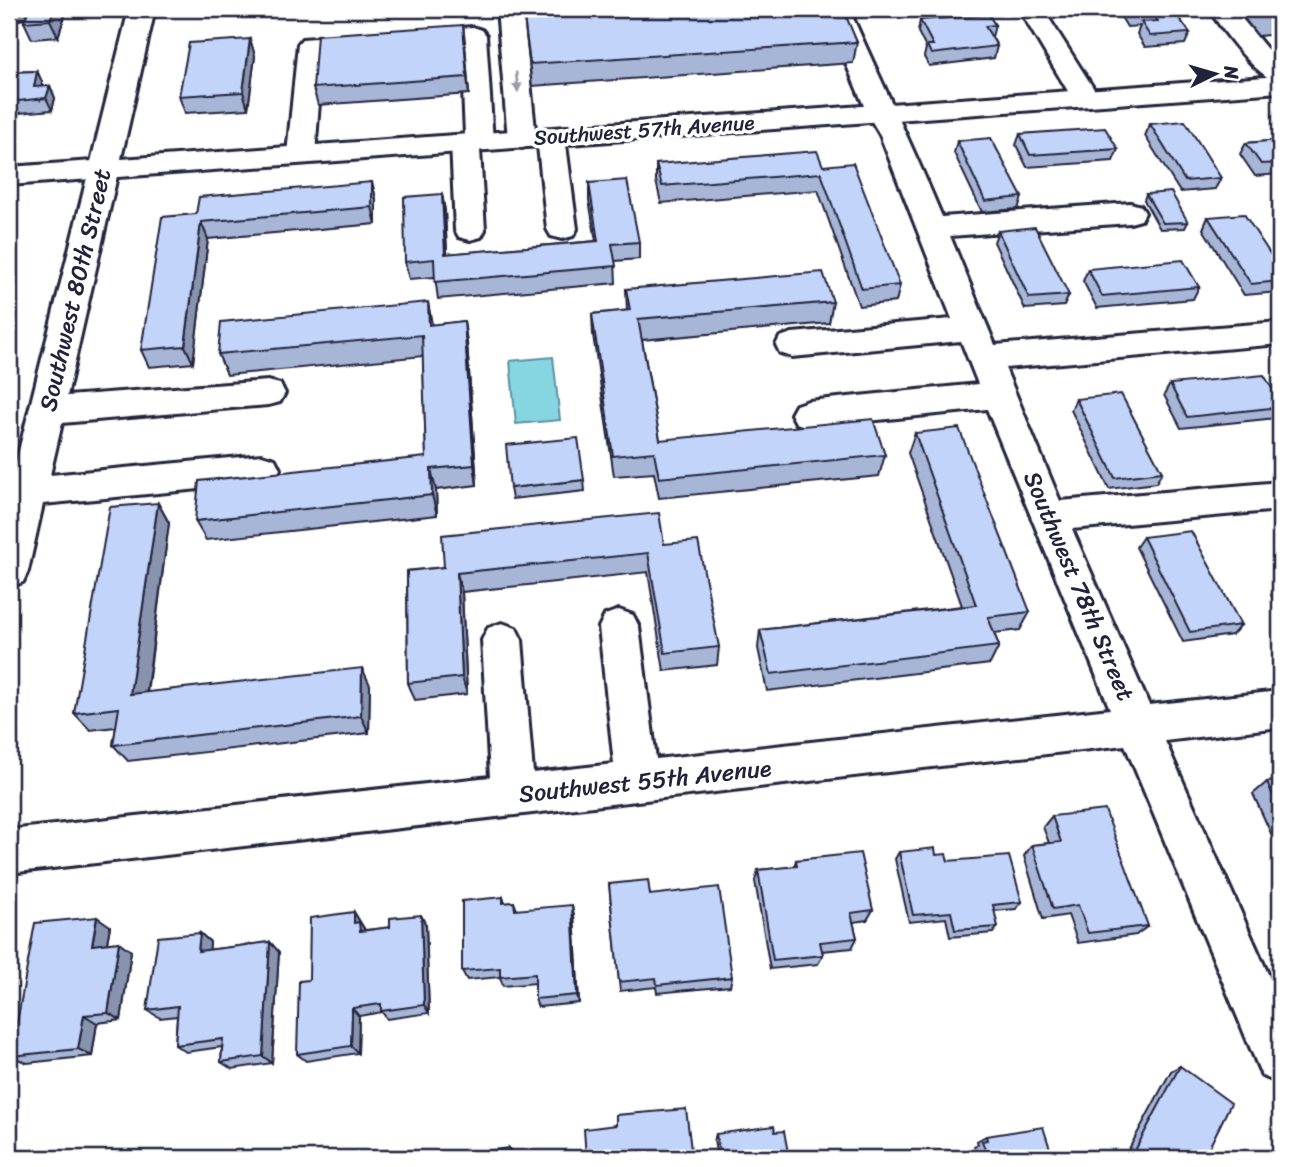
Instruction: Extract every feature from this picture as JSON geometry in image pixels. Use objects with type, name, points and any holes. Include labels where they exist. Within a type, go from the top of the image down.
[{"type":"street","name":"Southwest 80th Street","points":[[9,571],[142,9]]},
{"type":"street","name":"Southwest 78th Street","points":[[836,9],[881,113],[894,135],[1048,517],[1139,725],[1264,978],[1280,1058]]},
{"type":"street","points":[[1040,9],[1085,97]]},
{"type":"street","points":[[1221,9],[1257,54],[1280,75]]},
{"type":"street","points":[[562,229],[536,138],[511,17],[606,20]]},
{"type":"street","points":[[301,154],[311,44],[473,34],[470,230]]},
{"type":"street","name":"Southwest 57th Avenue","points":[[9,176],[1280,84]]},
{"type":"street","points":[[931,228],[1130,213]]},
{"type":"street","points":[[792,345],[977,344],[1280,333]]},
{"type":"street","points":[[46,411],[268,393]]},
{"type":"street","points":[[808,414],[998,395]]},
{"type":"street","points":[[27,491],[262,468]]},
{"type":"street","points":[[1048,517],[1280,496]]},
{"type":"street","points":[[620,627],[638,782]]},
{"type":"street","points":[[502,640],[513,796]]},
{"type":"street","name":"Southwest 55th Avenue","points":[[9,852],[1280,709]]},
{"type":"water","points":[[553,357],[560,420],[516,424],[510,361]]},
{"type":"building","points":[[29,9],[54,9],[50,20],[24,22]]},
{"type":"building","points":[[523,9],[843,9],[857,42],[530,64]]},
{"type":"building","points":[[1127,9],[1172,9],[1190,33],[1150,36],[1141,22],[1158,21],[1153,14],[1132,16]]},
{"type":"building","points":[[1264,9],[1280,9],[1280,13],[1269,14]]},
{"type":"building","points":[[989,15],[995,25],[985,26],[997,46],[931,54],[927,45],[933,45],[920,20]]},
{"type":"building","points":[[463,25],[467,77],[313,88],[317,35]]},
{"type":"building","points":[[250,39],[243,92],[179,96],[189,43]]},
{"type":"building","points":[[37,71],[34,87],[50,86],[46,98],[9,102],[9,72]]},
{"type":"building","points":[[1185,121],[1221,178],[1185,181],[1150,124]]},
{"type":"building","points":[[1105,128],[1118,149],[1030,155],[1020,134]]},
{"type":"building","points":[[991,138],[1022,197],[985,201],[957,141]]},
{"type":"building","points":[[1280,140],[1280,163],[1261,164],[1246,143]]},
{"type":"building","points":[[817,151],[823,166],[853,163],[900,285],[862,289],[821,173],[662,186],[656,164]]},
{"type":"building","points":[[627,180],[639,242],[612,244],[616,266],[435,282],[434,259],[405,262],[404,197],[442,194],[445,254],[598,241],[589,183]]},
{"type":"building","points":[[372,182],[372,207],[201,222],[185,346],[141,350],[162,217],[196,214],[199,197]]},
{"type":"building","points":[[1171,192],[1188,222],[1163,223],[1146,194]]},
{"type":"building","points":[[1244,214],[1280,269],[1280,281],[1251,284],[1208,217]]},
{"type":"building","points":[[1035,227],[1069,295],[1029,298],[998,231]]},
{"type":"building","points":[[1183,260],[1199,287],[1102,296],[1088,269]]},
{"type":"building","points":[[823,272],[833,302],[638,319],[660,440],[873,419],[885,455],[659,478],[654,452],[613,456],[592,314],[630,310],[626,289]]},
{"type":"building","points":[[428,302],[429,325],[464,321],[474,465],[431,469],[432,495],[195,521],[199,481],[426,457],[422,335],[218,354],[221,322]]},
{"type":"building","points":[[1264,375],[1280,402],[1280,407],[1187,417],[1170,384]]},
{"type":"building","points":[[1121,394],[1162,472],[1115,478],[1076,399]]},
{"type":"building","points":[[959,428],[1030,612],[988,617],[999,646],[771,674],[760,630],[976,605],[915,433]]},
{"type":"building","points":[[578,438],[584,480],[510,488],[506,445]]},
{"type":"building","points":[[158,503],[130,694],[362,668],[361,716],[113,745],[119,708],[74,713],[110,507]]},
{"type":"building","points":[[659,513],[664,544],[698,541],[719,647],[665,653],[648,553],[457,573],[462,677],[408,683],[407,571],[444,567],[442,535]]},
{"type":"building","points":[[1191,531],[1241,625],[1190,632],[1143,537]]},
{"type":"building","points":[[1280,781],[1280,811],[1267,782]]},
{"type":"building","points":[[1105,810],[1148,926],[1088,933],[1078,905],[1053,909],[1032,845],[1061,842],[1052,816]]},
{"type":"building","points":[[935,848],[936,855],[946,854],[948,861],[1009,856],[1022,902],[993,905],[998,927],[955,930],[951,912],[913,915],[899,852]]},
{"type":"building","points":[[860,853],[873,910],[851,913],[857,938],[820,942],[823,955],[773,960],[758,870],[797,866],[796,860]]},
{"type":"building","points":[[648,880],[650,895],[719,887],[732,977],[657,985],[656,978],[619,982],[609,884]]},
{"type":"building","points":[[503,897],[503,903],[514,902],[515,910],[572,905],[577,995],[535,999],[535,974],[500,977],[500,968],[462,971],[462,901]]},
{"type":"building","points":[[354,912],[354,923],[359,922],[360,931],[390,927],[390,918],[421,915],[424,1005],[381,1011],[381,1004],[352,1008],[351,1046],[297,1054],[299,981],[309,980],[310,918]]},
{"type":"building","points":[[97,917],[92,945],[119,942],[108,1013],[84,1015],[78,1049],[11,1056],[35,923]]},
{"type":"building","points":[[200,933],[198,951],[270,942],[263,1056],[221,1062],[223,1039],[175,1045],[178,1006],[147,1010],[158,937]]},
{"type":"building","points":[[1180,1066],[1231,1103],[1204,1158],[1131,1158]]},
{"type":"building","points":[[686,1109],[692,1158],[586,1158],[584,1129],[616,1125],[616,1115]]},
{"type":"building","points":[[774,1126],[775,1132],[784,1131],[789,1158],[720,1158],[716,1134]]},
{"type":"building","points":[[1043,1127],[1053,1158],[972,1158],[987,1155],[982,1141],[987,1140],[986,1136]]},
{"type":"building","points":[[509,1148],[510,1158],[462,1158],[462,1155]]}]
